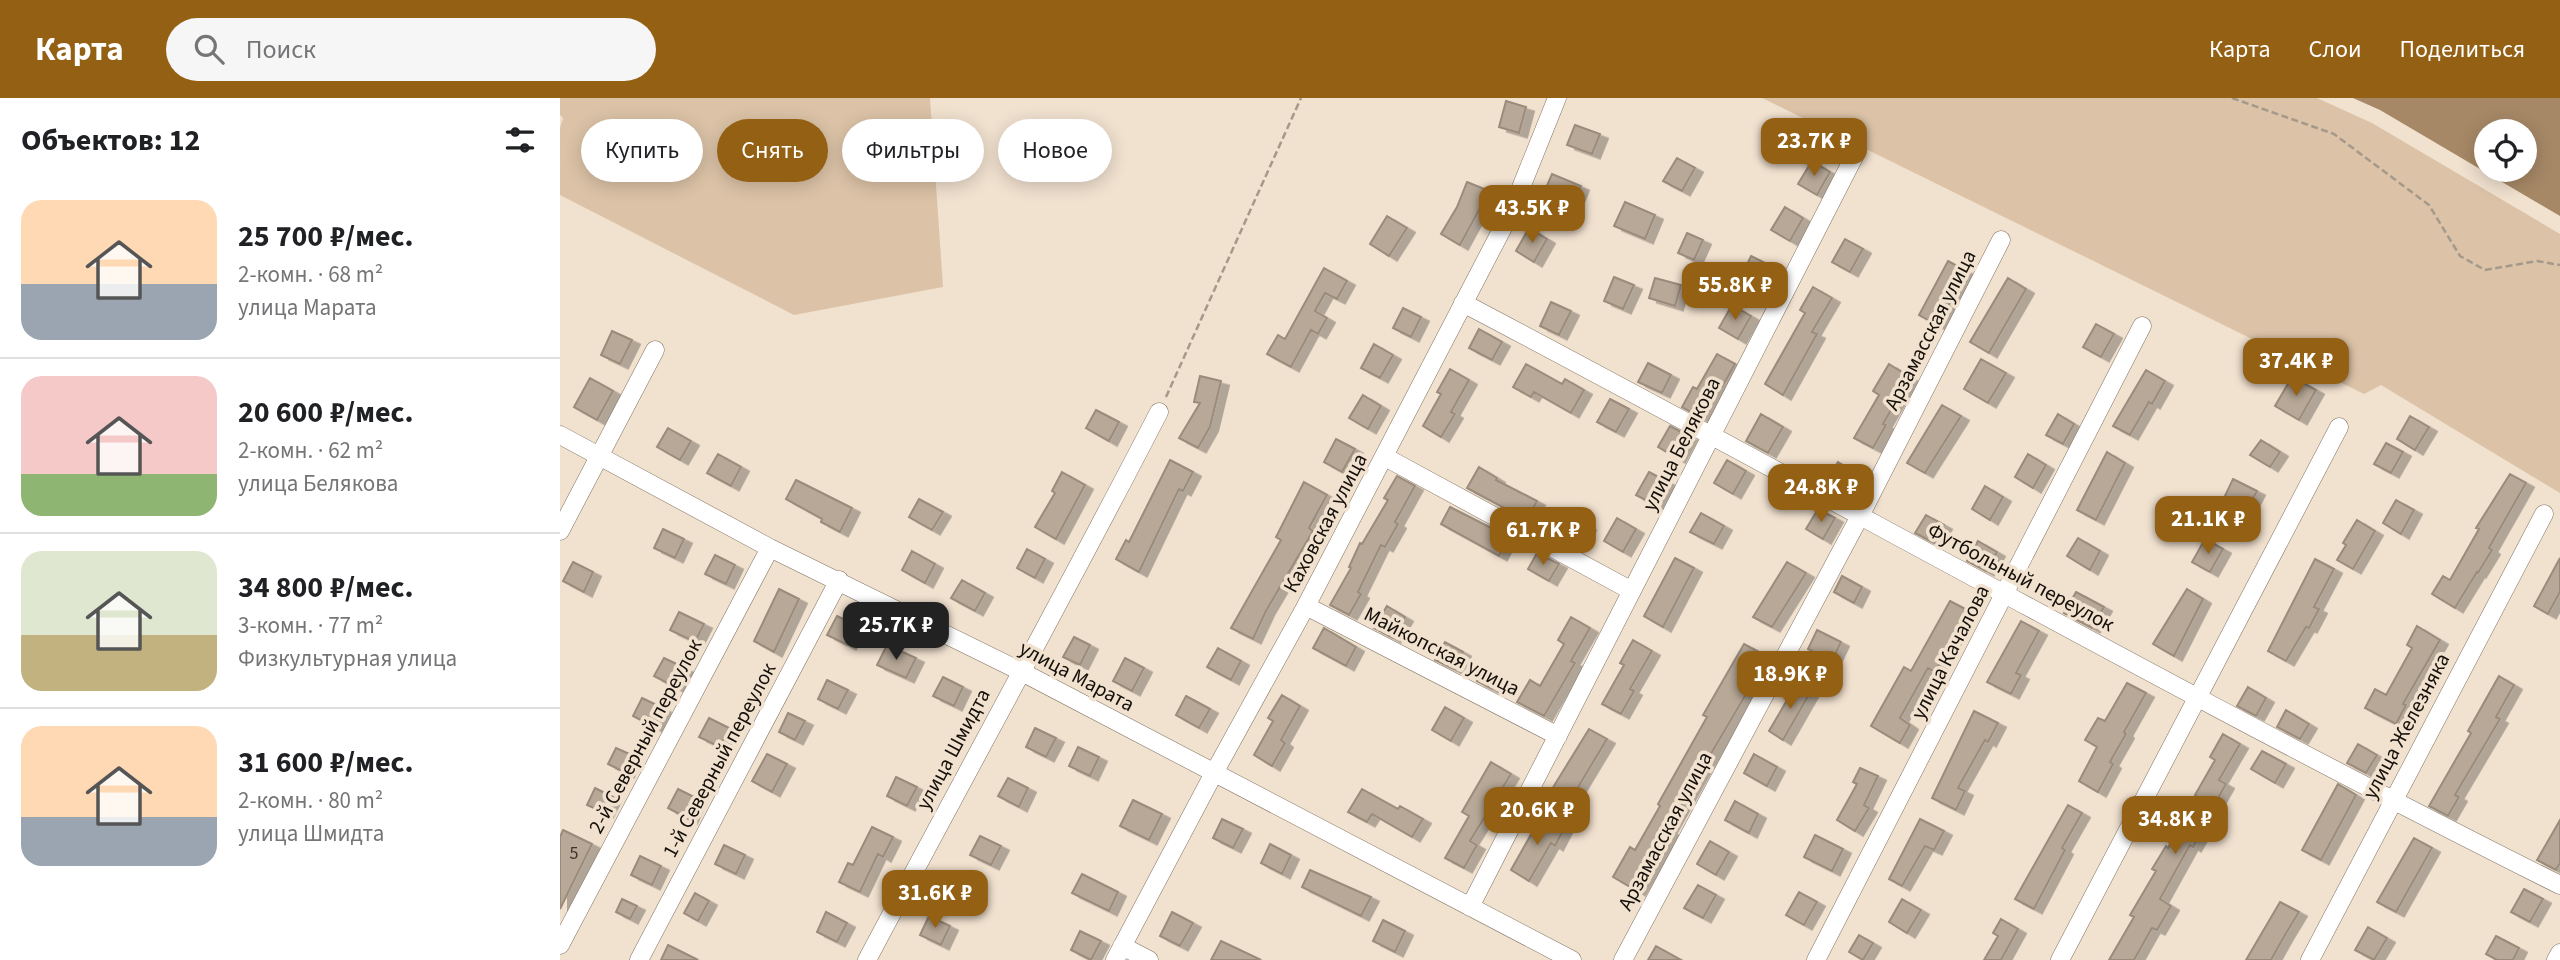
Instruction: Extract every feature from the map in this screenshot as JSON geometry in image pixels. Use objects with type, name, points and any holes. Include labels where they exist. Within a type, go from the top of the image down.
[{"type":"street","name":"Каховская улица","points":[[1119,953],[1385,457],[1512,210],[1557,98]]},
{"type":"street","name":"улица Белякова","points":[[1470,908],[1857,151]]},
{"type":"street","name":"Арзамасская улица","points":[[1623,960],[1860,516],[2001,240]]},
{"type":"street","name":"Футбольный переулок","points":[[1463,303],[1712,434],[2005,595],[2393,802],[2560,885]]},
{"type":"street","name":"улица Качалова","points":[[1816,960],[2142,326]]},
{"type":"street","points":[[560,531],[655,350]]},
{"type":"street","name":"улица Шмидта","points":[[867,960],[1020,671],[1086,554],[1159,412]]},
{"type":"street","points":[[2060,960],[2339,427]]},
{"type":"street","name":"улица Марата","points":[[560,435],[770,548],[1020,671],[1572,960]]},
{"type":"street","points":[[1385,457],[1632,591]]},
{"type":"street","name":"улица Железняка","points":[[2310,960],[2544,514]]},
{"type":"street","name":"2-й Северный переулок","points":[[560,945],[770,548]]},
{"type":"street","name":"1-й Северный переулок","points":[[639,960],[839,580]]},
{"type":"street","name":"Майкопская улица","points":[[1306,606],[1558,736]]},
{"type":"street","points":[[1119,953],[1149,960]]},
{"type":"street","points":[[2556,960],[2560,953]]},
{"type":"path","points":[[1159,412],[1301,98]]},
{"type":"path","points":[[2232,98],[2334,134],[2429,205],[2460,256],[2484,270],[2538,261],[2560,265]]},
{"type":"shaded area","points":[[560,98],[930,98],[931,119],[842,119],[842,182],[936,182],[943,287],[794,315],[560,195],[560,128],[563,118],[560,115]]},
{"type":"shaded area","points":[[1762,98],[2317,98],[2372,123],[2560,234],[2560,493],[2381,385],[2364,394]]},
{"type":"shaded area","points":[[2353,98],[2560,98],[2560,216],[2502,182],[2537,182],[2537,119],[2474,119],[2474,165],[2380,110]]},
{"type":"building","points":[[1506,101],[1526,107],[1519,133],[1499,127]]},
{"type":"building","points":[[1575,125],[1600,134],[1592,154],[1567,145]]},
{"type":"building","points":[[1677,158],[1695,168],[1682,191],[1663,181]]},
{"type":"building","points":[[1812,161],[1830,172],[1817,195],[1798,184]]},
{"type":"building","points":[[1552,174],[1581,186],[1571,210],[1542,197]]},
{"type":"building","points":[[1467,182],[1492,192],[1484,212],[1479,210],[1460,245],[1441,234],[1457,207]]},
{"type":"building","points":[[1625,202],[1655,215],[1645,239],[1614,226]]},
{"type":"building","points":[[1785,207],[1803,218],[1790,241],[1771,230]]},
{"type":"building","points":[[1387,216],[1407,228],[1389,256],[1370,244]]},
{"type":"building","points":[[1529,228],[1547,239],[1534,262],[1516,251]]},
{"type":"building","points":[[1687,233],[1703,240],[1694,260],[1678,253]]},
{"type":"building","points":[[1845,239],[1863,249],[1850,272],[1832,262]]},
{"type":"building","points":[[1751,256],[1775,268],[1765,287],[1742,275]]},
{"type":"building","points":[[1948,261],[1968,272],[1937,325],[1919,315]]},
{"type":"building","points":[[1324,268],[1347,281],[1337,299],[1325,293],[1315,311],[1327,318],[1318,334],[1311,330],[1291,367],[1267,354],[1278,335],[1285,339]]},
{"type":"building","points":[[1614,277],[1634,285],[1623,309],[1604,301]]},
{"type":"building","points":[[1655,278],[1681,285],[1675,306],[1649,298]]},
{"type":"building","points":[[2008,278],[2026,289],[1989,353],[1970,342]]},
{"type":"building","points":[[1813,287],[1832,298],[1812,332],[1817,334],[1783,395],[1765,384],[1805,313],[1800,310]]},
{"type":"building","points":[[1551,302],[1571,311],[1559,335],[1540,326]]},
{"type":"building","points":[[1732,305],[1751,316],[1738,339],[1719,328]]},
{"type":"building","points":[[1403,308],[1421,317],[1411,337],[1393,328]]},
{"type":"building","points":[[2096,324],[2114,334],[2101,357],[2083,347]]},
{"type":"building","points":[[1479,329],[1502,342],[1492,360],[1469,348]]},
{"type":"building","points":[[612,331],[632,340],[620,364],[601,355]]},
{"type":"building","points":[[1374,344],[1393,355],[1380,378],[1361,368]]},
{"type":"building","points":[[1717,354],[1735,364],[1700,417],[1682,407],[1693,387],[1697,389]]},
{"type":"building","points":[[1981,359],[2006,373],[1988,403],[1964,389]]},
{"type":"building","points":[[1648,363],[1671,375],[1662,393],[1638,382]]},
{"type":"building","points":[[1526,364],[1562,384],[1565,379],[1584,390],[1571,413],[1534,392],[1531,397],[1513,387]]},
{"type":"building","points":[[1889,364],[1910,377],[1883,424],[1886,425],[1873,448],[1854,438],[1879,395],[1873,391]]},
{"type":"building","points":[[1450,369],[1469,380],[1451,412],[1455,414],[1441,437],[1423,426],[1441,394],[1437,392]]},
{"type":"building","points":[[2146,370],[2165,381],[2130,435],[2113,426]]},
{"type":"building","points":[[1200,376],[1221,381],[1210,427],[1198,448],[1179,438],[1200,403],[1194,402]]},
{"type":"building","points":[[2292,377],[2316,390],[2299,420],[2275,406]]},
{"type":"building","points":[[590,378],[613,391],[597,420],[574,407]]},
{"type":"building","points":[[1363,395],[1381,406],[1368,429],[1349,418]]},
{"type":"building","points":[[1610,399],[1629,409],[1616,432],[1597,422]]},
{"type":"building","points":[[1942,405],[1961,416],[1925,473],[1907,463]]},
{"type":"building","points":[[1096,410],[1119,422],[1109,441],[1086,428]]},
{"type":"building","points":[[1761,414],[1783,427],[1768,453],[1746,441]]},
{"type":"building","points":[[2058,414],[2074,424],[2063,444],[2046,435]]},
{"type":"building","points":[[2410,416],[2429,427],[2415,450],[2397,439]]},
{"type":"building","points":[[1670,426],[1689,436],[1677,458],[1658,447]]},
{"type":"building","points":[[668,428],[691,441],[680,460],[657,447]]},
{"type":"building","points":[[1336,439],[1355,449],[1342,472],[1324,462]]},
{"type":"building","points":[[2261,440],[2280,452],[2270,467],[2250,455]]},
{"type":"building","points":[[2386,443],[2403,452],[2391,473],[2374,464]]},
{"type":"building","points":[[2107,452],[2125,463],[2096,520],[2077,510]]},
{"type":"building","points":[[718,454],[741,467],[731,486],[707,473]]},
{"type":"building","points":[[2028,454],[2046,465],[2033,488],[2015,477]]},
{"type":"building","points":[[1170,460],[1193,472],[1183,491],[1179,489],[1139,572],[1116,559],[1126,540],[1129,542]]},
{"type":"building","points":[[1727,460],[1746,471],[1733,494],[1714,483]]},
{"type":"building","points":[[1838,462],[1856,473],[1844,494],[1825,484]]},
{"type":"building","points":[[1479,467],[1497,478],[1496,480],[1537,501],[1527,520],[1467,488]]},
{"type":"building","points":[[1062,472],[1085,485],[1056,539],[1035,527],[1055,493],[1052,491]]},
{"type":"building","points":[[1649,472],[1668,482],[1655,505],[1636,495]]},
{"type":"building","points":[[2510,474],[2526,483],[2489,548],[2492,550],[2455,608],[2432,594],[2443,576],[2450,580],[2479,529],[2476,528]]},
{"type":"building","points":[[1397,476],[1415,486],[1385,547],[1381,545],[1358,592],[1361,594],[1349,615],[1330,605],[1351,568],[1349,567],[1360,543],[1362,544],[1388,500],[1384,498]]},
{"type":"building","points":[[2233,479],[2257,491],[2247,510],[2224,498]]},
{"type":"building","points":[[796,480],[852,508],[840,532],[786,499]]},
{"type":"building","points":[[1304,482],[1327,495],[1309,528],[1313,531],[1266,611],[1253,639],[1231,628],[1281,540],[1276,537]]},
{"type":"building","points":[[1985,486],[2003,497],[1990,520],[1972,509]]},
{"type":"building","points":[[919,499],[943,512],[932,530],[909,517]]},
{"type":"building","points":[[2396,500],[2414,510],[2401,534],[2383,523]]},
{"type":"building","points":[[1450,507],[1509,537],[1499,556],[1441,524]]},
{"type":"building","points":[[1818,509],[1835,518],[1823,539],[1806,529]]},
{"type":"building","points":[[1701,513],[1724,526],[1714,544],[1690,532]]},
{"type":"building","points":[[1564,514],[1588,526],[1578,545],[1554,533]]},
{"type":"building","points":[[1926,515],[1944,525],[1934,543],[1915,533]]},
{"type":"building","points":[[1617,518],[1636,529],[1623,552],[1604,541]]},
{"type":"building","points":[[2357,520],[2375,531],[2353,569],[2337,560],[2346,545],[2343,543]]},
{"type":"building","points":[[663,529],[684,539],[675,558],[654,548]]},
{"type":"building","points":[[2078,538],[2100,551],[2090,570],[2067,556]]},
{"type":"building","points":[[2205,539],[2223,549],[2210,572],[2192,562]]},
{"type":"building","points":[[1978,541],[1997,552],[1986,571],[1967,561]]},
{"type":"building","points":[[1027,549],[1045,559],[1035,578],[1017,568]]},
{"type":"building","points":[[912,551],[935,564],[925,583],[902,570]]},
{"type":"building","points":[[1537,553],[1559,564],[1549,581],[1528,569]]},
{"type":"building","points":[[715,555],[735,565],[726,584],[705,574]]},
{"type":"building","points":[[1675,558],[1694,568],[1663,627],[1644,616]]},
{"type":"building","points":[[2560,558],[2560,592],[2548,614],[2534,606]]},
{"type":"building","points":[[2315,559],[2334,569],[2314,607],[2319,609],[2286,661],[2268,651]]},
{"type":"building","points":[[573,562],[593,572],[584,592],[563,581]]},
{"type":"building","points":[[1787,562],[1806,573],[1772,627],[1753,617]]},
{"type":"building","points":[[1842,576],[1862,587],[1854,603],[1834,592]]},
{"type":"building","points":[[962,580],[985,593],[975,611],[951,598]]},
{"type":"building","points":[[779,589],[799,599],[774,652],[754,641]]},
{"type":"building","points":[[2187,589],[2203,599],[2174,656],[2153,644]]},
{"type":"building","points":[[2076,592],[2104,607],[2092,628],[2064,613]]},
{"type":"building","points":[[1950,601],[1969,611],[1935,672],[1928,668],[1900,718],[1910,725],[1900,743],[1871,726],[1904,667],[1911,671]]},
{"type":"building","points":[[1387,606],[1405,617],[1393,638],[1374,628]]},
{"type":"building","points":[[679,612],[704,624],[695,642],[670,630]]},
{"type":"building","points":[[837,616],[858,626],[848,645],[827,635]]},
{"type":"building","points":[[1571,617],[1590,628],[1571,661],[1575,663],[1544,716],[1517,702],[1530,680],[1540,686],[1564,644],[1558,640]]},
{"type":"building","points":[[2021,621],[2039,631],[2016,673],[2021,675],[2011,694],[1987,682]]},
{"type":"building","points":[[2417,626],[2440,640],[2403,704],[2406,705],[2396,724],[2365,708],[2375,689],[2386,695],[2412,648],[2407,645]]},
{"type":"building","points":[[1324,628],[1356,647],[1346,666],[1313,648]]},
{"type":"building","points":[[1817,630],[1841,642],[1832,661],[1808,649]]},
{"type":"building","points":[[1074,637],[1090,645],[1080,665],[1063,657]]},
{"type":"building","points":[[1633,640],[1652,651],[1630,689],[1634,691],[1621,714],[1602,704],[1624,665],[1620,663]]},
{"type":"building","points":[[1445,642],[1463,652],[1454,669],[1435,660]]},
{"type":"building","points":[[1744,644],[1768,657],[1668,830],[1672,832],[1637,891],[1613,877],[1630,847],[1635,850],[1660,806],[1658,804],[1707,717],[1703,715]]},
{"type":"building","points":[[887,645],[916,658],[906,678],[877,665]]},
{"type":"building","points":[[1218,648],[1241,661],[1231,680],[1207,667]]},
{"type":"building","points":[[664,658],[685,668],[675,687],[654,676]]},
{"type":"building","points":[[1125,658],[1144,668],[1132,691],[1113,681]]},
{"type":"building","points":[[1485,667],[1500,676],[1492,689],[1477,681]]},
{"type":"building","points":[[2499,676],[2514,685],[2496,717],[2500,719],[2455,795],[2459,797],[2448,816],[2429,806],[2471,733],[2468,731]]},
{"type":"building","points":[[943,677],[963,687],[954,706],[933,696]]},
{"type":"building","points":[[827,680],[848,690],[838,709],[818,699]]},
{"type":"building","points":[[1797,683],[1811,691],[1783,740],[1769,731]]},
{"type":"building","points":[[2127,683],[2146,693],[2124,732],[2126,734],[2110,762],[2113,764],[2098,792],[2079,781],[2097,747],[2085,740],[2098,718],[2105,721]]},
{"type":"building","points":[[2248,687],[2266,698],[2256,716],[2237,706]]},
{"type":"building","points":[[1282,695],[1300,706],[1281,740],[1285,743],[1272,766],[1254,755],[1273,721],[1268,718]]},
{"type":"building","points":[[1186,696],[1210,709],[1199,728],[1176,715]]},
{"type":"building","points":[[642,698],[663,708],[654,727],[633,716]]},
{"type":"building","points":[[1445,707],[1464,718],[1451,741],[1432,730]]},
{"type":"building","points":[[2286,710],[2309,724],[2300,739],[2277,727]]},
{"type":"building","points":[[1974,711],[1998,723],[1988,742],[1985,740],[1958,788],[1965,791],[1956,810],[1932,798]]},
{"type":"building","points":[[788,713],[805,721],[795,740],[779,732]]},
{"type":"building","points":[[709,718],[729,728],[720,747],[699,737]]},
{"type":"building","points":[[1035,728],[1056,738],[1046,757],[1026,747]]},
{"type":"building","points":[[1589,729],[1607,739],[1571,799],[1552,789]]},
{"type":"building","points":[[2223,734],[2240,744],[2219,780],[2226,784],[2204,823],[2206,824],[2193,847],[2190,845],[2160,899],[2171,906],[2157,930],[2152,928],[2134,960],[2109,960],[2134,917],[2130,915],[2156,871],[2152,869],[2166,846],[2168,848],[2197,797],[2195,795],[2215,760],[2210,757]]},
{"type":"building","points":[[2358,744],[2377,755],[2366,773],[2347,763]]},
{"type":"building","points":[[1078,747],[1099,757],[1090,776],[1069,766]]},
{"type":"building","points":[[616,748],[634,756],[626,773],[608,764]]},
{"type":"building","points":[[2262,751],[2286,764],[2275,783],[2251,769]]},
{"type":"building","points":[[767,754],[787,764],[772,792],[752,781]]},
{"type":"building","points":[[1754,754],[1777,767],[1767,786],[1744,773]]},
{"type":"building","points":[[1491,762],[1511,774],[1470,841],[1477,845],[1464,868],[1445,858],[1469,816],[1462,812]]},
{"type":"building","points":[[1860,768],[1878,776],[1864,805],[1869,808],[1855,831],[1837,820],[1857,784],[1853,782]]},
{"type":"building","points":[[896,777],[917,787],[907,806],[887,796]]},
{"type":"building","points":[[1008,778],[1028,788],[1019,807],[998,796]]},
{"type":"building","points":[[2338,784],[2356,795],[2321,860],[2302,850]]},
{"type":"building","points":[[595,788],[613,797],[605,813],[587,805]]},
{"type":"building","points":[[678,789],[698,799],[689,819],[668,808]]},
{"type":"building","points":[[1362,789],[1423,819],[1412,837],[1372,814],[1367,822],[1348,812]]},
{"type":"building","points":[[1133,800],[1162,814],[1149,840],[1120,826]]},
{"type":"building","points":[[1735,801],[1758,814],[1749,833],[1725,820]]},
{"type":"building","points":[[2068,805],[2082,813],[2062,848],[2065,850],[2034,909],[2015,899]]},
{"type":"building","points":[[1542,815],[1565,827],[1555,846],[1551,843],[1529,881],[1511,870]]},
{"type":"building","points":[[1222,819],[1243,829],[1233,848],[1213,838]]},
{"type":"building","points":[[1920,819],[1944,831],[1934,850],[1925,846],[1902,886],[1889,879]]},
{"type":"building","points":[[2560,820],[2560,863],[2556,870],[2537,860]]},
{"type":"building","points":[[872,827],[893,837],[883,857],[878,854],[860,892],[839,882],[848,863],[853,865]]},
{"type":"building","points":[[563,830],[592,844],[560,909],[560,837]]},
{"type":"building","points":[[1815,835],[1843,849],[1832,871],[1804,857]]},
{"type":"building","points":[[980,836],[1001,846],[991,865],[970,855]]},
{"type":"building","points":[[2414,838],[2432,848],[2396,912],[2377,902]]},
{"type":"building","points":[[1710,841],[1729,852],[1716,875],[1697,864]]},
{"type":"building","points":[[1270,844],[1291,855],[1282,874],[1261,863]]},
{"type":"building","points":[[724,845],[745,855],[736,874],[715,864]]},
{"type":"building","points":[[640,856],[661,866],[652,885],[631,875]]},
{"type":"building","points":[[1310,870],[1371,897],[1361,916],[1302,887]]},
{"type":"building","points":[[953,873],[974,883],[964,903],[943,892]]},
{"type":"building","points":[[1082,874],[1118,892],[1109,911],[1072,893]]},
{"type":"building","points":[[1698,885],[1716,895],[1703,918],[1684,908]]},
{"type":"building","points":[[2524,889],[2543,899],[2530,922],[2511,912]]},
{"type":"building","points":[[1799,892],[1817,902],[1804,925],[1786,915]]},
{"type":"building","points":[[695,893],[709,901],[698,921],[684,913]]},
{"type":"building","points":[[622,899],[637,906],[630,919],[616,912]]},
{"type":"building","points":[[1902,899],[1921,910],[1907,933],[1889,922]]},
{"type":"building","points":[[2280,902],[2299,912],[2271,960],[2246,960]]},
{"type":"building","points":[[826,912],[847,923],[837,942],[817,932]]},
{"type":"building","points":[[1172,912],[1193,923],[1180,946],[1160,936]]},
{"type":"building","points":[[929,916],[950,926],[941,945],[920,935]]},
{"type":"building","points":[[2001,919],[2018,929],[2001,960],[1984,960],[1998,936],[1993,933]]},
{"type":"building","points":[[1383,920],[1405,931],[1395,952],[1373,941]]},
{"type":"building","points":[[2368,927],[2387,938],[2374,960],[2355,950]]},
{"type":"building","points":[[1080,931],[1101,941],[1091,960],[1071,950]]},
{"type":"building","points":[[1859,935],[1873,943],[1863,960],[1849,952]]},
{"type":"building","points":[[2496,936],[2519,948],[2513,960],[2497,960],[2486,954]]},
{"type":"building","points":[[1221,941],[1261,960],[1211,960]]},
{"type":"building","points":[[668,945],[698,960],[661,960]]},
{"type":"building","points":[[1656,946],[1681,960],[1648,960]]}]
